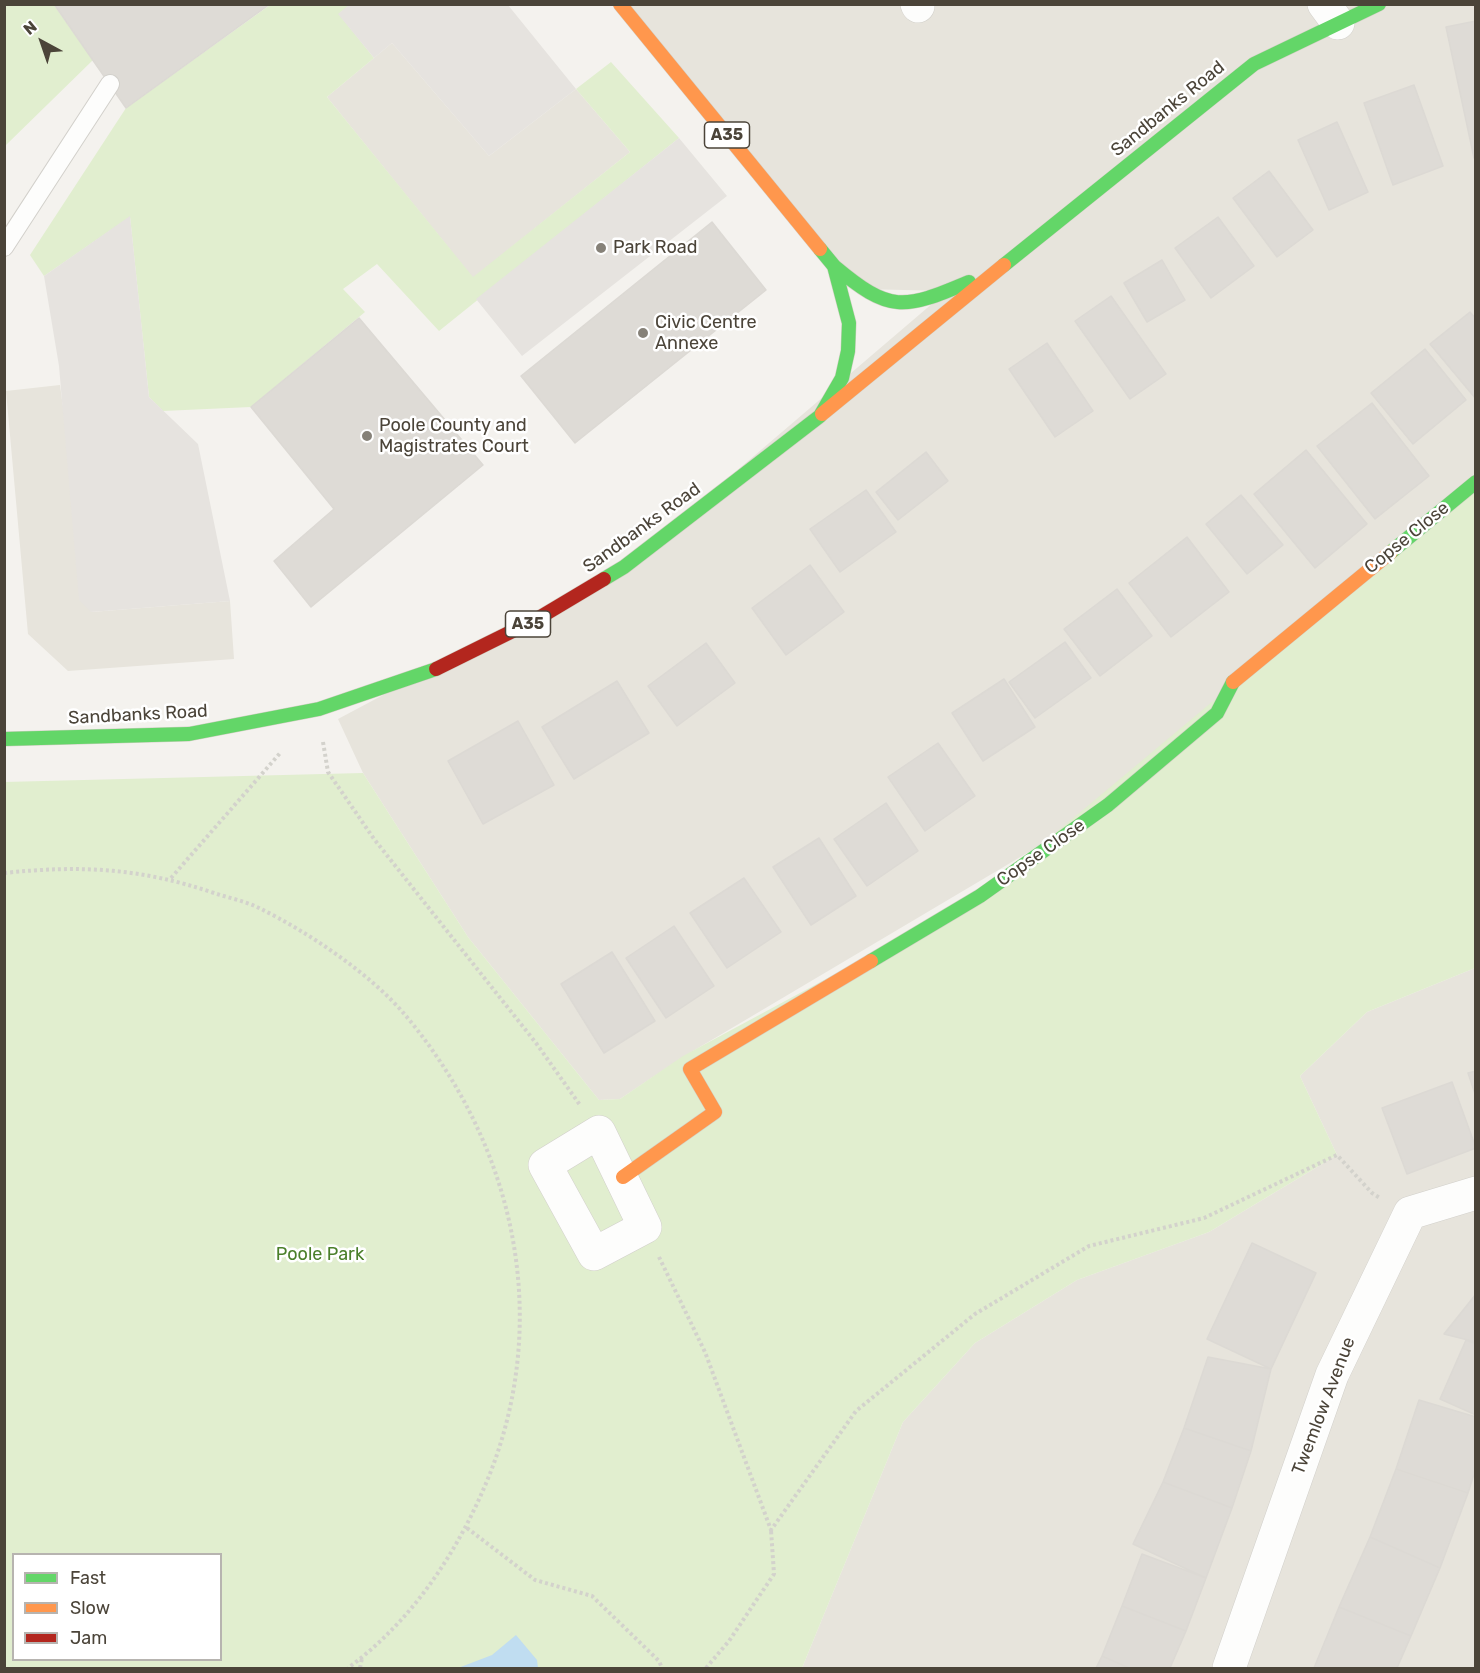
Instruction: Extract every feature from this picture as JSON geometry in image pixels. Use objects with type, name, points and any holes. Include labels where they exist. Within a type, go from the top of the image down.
[{"type":"main road","name":"A35","points":[[620,4],[834,266],[849,323],[848,351],[842,378],[820,416]]},
{"type":"main road","name":"Sandbanks Road","points":[[4,739],[189,734],[319,709],[445,666],[537,619],[624,567],[820,416],[998,269],[1254,64],[1331,14],[1379,4]]},
{"type":"main road","name":"Sandbanks Road","points":[[834,266],[861,289],[892,303],[920,299],[947,291],[998,269]]},
{"type":"main road","name":"Copse Close","points":[[623,1177],[715,1112],[690,1069],[980,896],[1108,806],[1217,713],[1234,680],[1476,482]]},
{"type":"street","points":[[599,1132],[623,1177],[645,1227],[594,1254],[545,1165],[599,1132]]},
{"type":"street","points":[[1410,1213],[1476,1193]]},
{"type":"street","name":"Twemlow Avenue","points":[[1229,1668],[1332,1375],[1410,1213]]},
{"type":"lane","points":[[4,247],[110,84]]},
{"type":"path","points":[[171,878],[319,709]]},
{"type":"path","points":[[319,709],[328,772],[374,839],[536,1043],[599,1132]]},
{"type":"path","points":[[4,873],[56,868],[114,870],[171,878],[257,907],[337,953],[405,1015],[459,1088],[497,1172],[518,1261],[519,1352],[502,1443],[467,1528],[421,1598],[362,1658],[348,1668]]},
{"type":"path","points":[[771,1530],[856,1411],[975,1314],[1089,1246],[1204,1218],[1337,1155],[1372,1193],[1410,1213]]},
{"type":"path","points":[[645,1227],[705,1352],[771,1530],[774,1574],[729,1641],[706,1668]]},
{"type":"path","points":[[467,1528],[536,1580],[592,1596],[659,1661],[662,1668]]},
{"type":"path","points":[[360,1668],[362,1658]]},
{"type":"shaded area","points":[[350,4],[508,5],[576,89],[489,156],[392,43],[374,58],[338,14]]},
{"type":"shaded area","points":[[620,5],[1475,5],[1475,482],[1108,805],[683,1057],[620,1099],[599,1100],[468,937],[363,773],[338,719],[624,567],[947,291],[861,289]]},
{"type":"shaded area","points":[[392,43],[489,156],[576,89],[630,152],[473,278],[327,97]]},
{"type":"shaded area","name":"Park Road","points":[[679,138],[727,196],[522,356],[476,299]]},
{"type":"shaded area","points":[[130,216],[149,397],[198,444],[230,601],[91,612],[79,600],[59,366],[44,276]]},
{"type":"shaded area","points":[[60,385],[91,612],[230,601],[234,659],[68,671],[28,634],[6,391]]},
{"type":"shaded area","points":[[1475,968],[1475,1668],[802,1668],[903,1422],[975,1343],[1077,1280],[1209,1232],[1337,1155],[1300,1076],[1367,1012]]},
{"type":"green space","points":[[5,4],[54,5],[93,60],[5,146]]},
{"type":"green space","points":[[270,5],[350,5],[339,14],[374,58],[327,97],[473,277],[630,152],[576,89],[611,62],[679,138],[439,331],[377,264],[343,289],[365,312],[251,407],[163,411],[149,397],[130,217],[44,276],[30,255],[126,108]]},
{"type":"green space","name":"Poole Park","points":[[1475,482],[1475,968],[1367,1012],[1300,1076],[1337,1155],[1209,1232],[1077,1280],[975,1343],[903,1422],[802,1668],[5,1668],[4,782],[363,773],[468,937],[599,1100],[620,1099],[683,1056],[980,896]]},
{"type":"water","points":[[516,1635],[537,1660],[538,1668],[458,1668],[492,1655]]},
{"type":"building","points":[[54,4],[270,4],[126,108]]},
{"type":"building","points":[[1476,21],[1476,158],[1474,158],[1446,27]]},
{"type":"building","points":[[1414,85],[1443,166],[1393,185],[1364,103]]},
{"type":"building","points":[[1337,122],[1368,192],[1329,210],[1298,140]]},
{"type":"building","points":[[1269,171],[1313,230],[1277,257],[1233,198]]},
{"type":"building","points":[[1218,217],[1254,266],[1211,298],[1175,248]]},
{"type":"building","name":"Civic Centre Annexe","points":[[712,222],[766,290],[575,443],[521,376]]},
{"type":"building","points":[[1162,260],[1185,300],[1147,322],[1124,283]]},
{"type":"building","points":[[1111,296],[1166,374],[1130,399],[1075,321]]},
{"type":"building","points":[[1470,312],[1476,319],[1476,399],[1430,344]]},
{"type":"building","name":"Poole County and Magistrates Court","points":[[359,318],[483,465],[311,607],[274,561],[334,509],[251,407]]},
{"type":"building","points":[[1047,343],[1093,411],[1055,437],[1009,369]]},
{"type":"building","points":[[1425,349],[1466,400],[1413,444],[1371,393]]},
{"type":"building","points":[[1372,403],[1429,476],[1375,519],[1317,446]]},
{"type":"building","points":[[1306,450],[1367,524],[1315,568],[1254,494]]},
{"type":"building","points":[[926,452],[948,481],[898,520],[876,492]]},
{"type":"building","points":[[866,490],[896,532],[840,572],[810,529]]},
{"type":"building","points":[[1241,495],[1283,545],[1247,574],[1206,524]]},
{"type":"building","points":[[1187,537],[1229,592],[1171,637],[1129,583]]},
{"type":"building","points":[[810,565],[844,612],[786,655],[752,608]]},
{"type":"building","points":[[1117,589],[1152,636],[1100,676],[1064,629]]},
{"type":"building","points":[[1065,642],[1091,678],[1035,718],[1009,682]]},
{"type":"building","points":[[706,643],[735,683],[677,726],[648,686]]},
{"type":"building","points":[[1004,679],[1035,727],[983,761],[952,713]]},
{"type":"building","points":[[617,681],[649,733],[574,779],[542,727]]},
{"type":"building","points":[[518,721],[554,785],[483,824],[448,761]]},
{"type":"building","points":[[938,743],[975,796],[925,831],[888,777]]},
{"type":"building","points":[[886,803],[918,851],[867,886],[834,839]]},
{"type":"building","points":[[819,838],[856,896],[811,925],[773,867]]},
{"type":"building","points":[[744,878],[781,932],[727,968],[690,913]]},
{"type":"building","points":[[674,926],[714,986],[666,1018],[626,958]]},
{"type":"building","points":[[612,952],[655,1021],[604,1053],[561,984]]},
{"type":"building","points":[[1476,1071],[1476,1097],[1468,1073]]},
{"type":"building","points":[[1452,1082],[1476,1148],[1407,1174],[1382,1108]]},
{"type":"building","points":[[1252,1243],[1316,1273],[1271,1369],[1207,1339]]},
{"type":"building","points":[[1476,1294],[1476,1342],[1444,1334]]},
{"type":"building","points":[[1466,1340],[1476,1344],[1476,1415],[1440,1399]]},
{"type":"building","points":[[1208,1357],[1271,1369],[1251,1451],[1184,1428]]},
{"type":"building","points":[[1419,1400],[1476,1417],[1476,1468],[1468,1493],[1396,1469]]},
{"type":"building","points":[[1184,1428],[1251,1451],[1232,1508],[1163,1482]]},
{"type":"building","points":[[1396,1469],[1468,1493],[1440,1568],[1370,1537]]},
{"type":"building","points":[[1163,1482],[1232,1508],[1206,1578],[1133,1544]]},
{"type":"building","points":[[1370,1537],[1440,1568],[1411,1636],[1339,1607]]},
{"type":"building","points":[[1142,1554],[1206,1578],[1186,1631],[1122,1606]]},
{"type":"building","points":[[1122,1606],[1186,1631],[1170,1668],[1129,1668],[1102,1656]]},
{"type":"building","points":[[1339,1607],[1411,1636],[1397,1668],[1314,1668]]},
{"type":"building","points":[[1102,1656],[1129,1668],[1096,1668]]},
{"type":"traffic: fast","points":[[1004,265],[1254,64],[1379,4]]},
{"type":"traffic: fast","points":[[604,579],[624,567],[820,416],[842,378],[848,351],[849,323],[834,266],[820,249]]},
{"type":"traffic: fast","points":[[834,266],[869,292],[898,302],[912,302],[928,298],[969,282]]},
{"type":"traffic: fast","points":[[1391,552],[1476,482]]},
{"type":"traffic: fast","points":[[4,739],[189,734],[319,709],[436,669]]},
{"type":"traffic: fast","points":[[871,961],[980,896],[1108,805],[1217,713],[1233,682]]},
{"type":"traffic: slow","points":[[620,4],[820,249]]},
{"type":"traffic: slow","points":[[822,414],[1004,265]]},
{"type":"traffic: slow","points":[[1233,682],[1391,552]]},
{"type":"traffic: slow","points":[[623,1177],[715,1112],[690,1069],[871,961]]},
{"type":"traffic: jam","points":[[436,669],[537,619],[604,579]]},
{"type":"place","name":"Park Road","points":[[601,248]]},
{"type":"place","name":"Civic Centre Annexe","points":[[643,333]]},
{"type":"place","name":"Poole County and Magistrates Court","points":[[367,436]]}]
